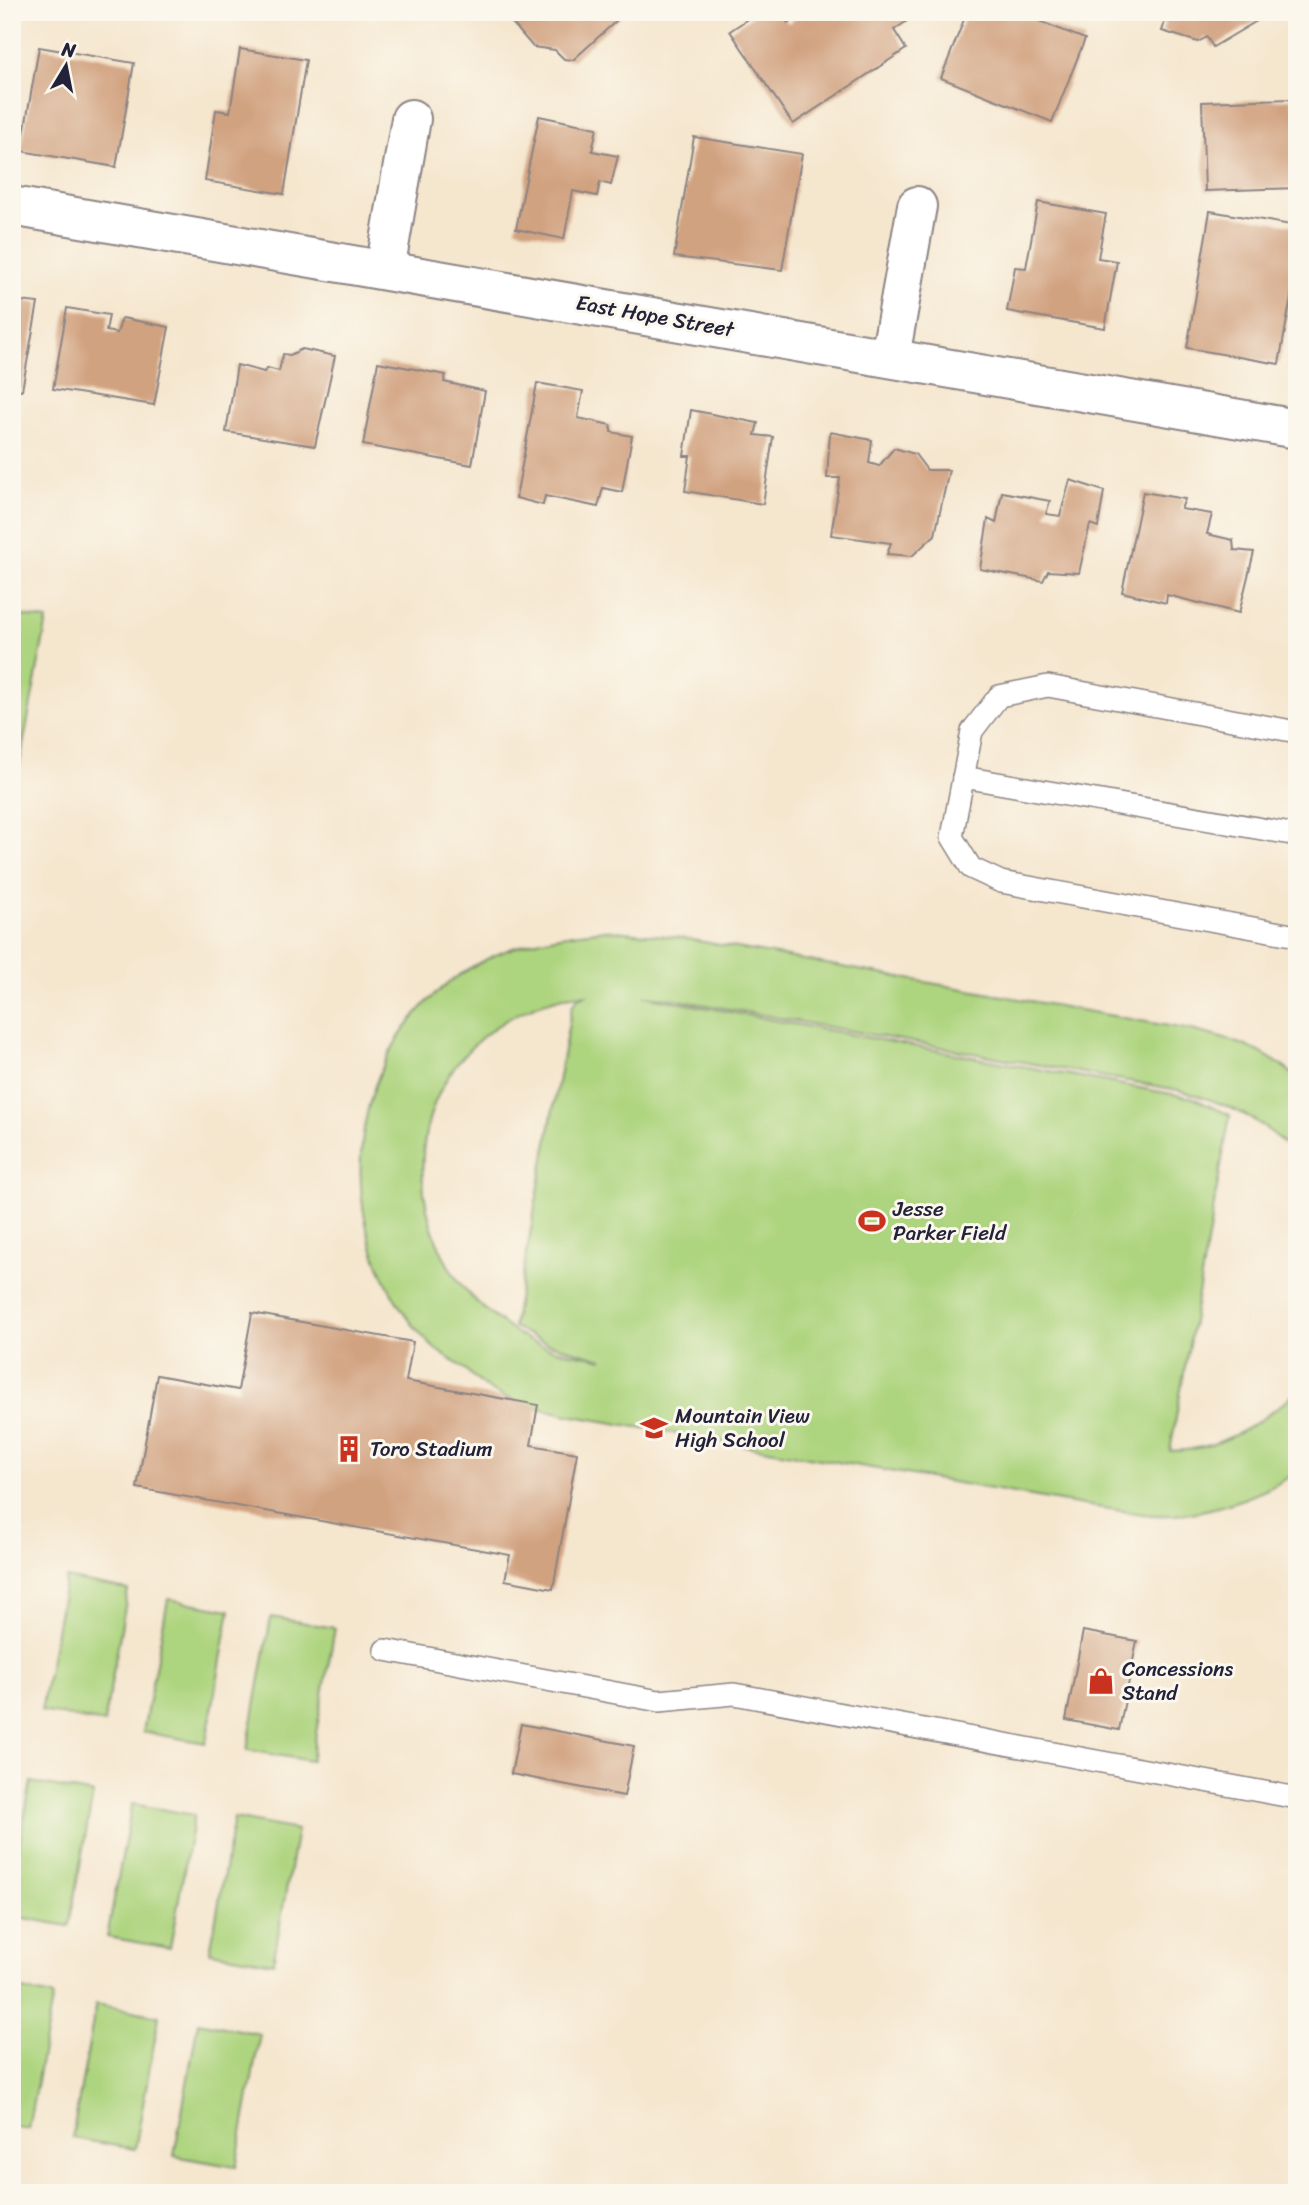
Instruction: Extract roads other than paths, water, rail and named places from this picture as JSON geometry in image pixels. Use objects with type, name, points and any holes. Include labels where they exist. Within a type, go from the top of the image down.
[{"type":"street","points":[[385,270],[411,119]]},
{"type":"street","name":"East Hope Street","points":[[12,206],[1297,429]]},
{"type":"street","points":[[890,357],[917,206]]},
{"type":"lane","points":[[1297,732],[1048,686],[999,696],[972,731],[952,836],[971,868],[1001,882],[1297,936]]},
{"type":"lane","points":[[963,777],[1297,835]]},
{"type":"lane","points":[[385,1650],[659,1701],[734,1694],[1297,1798]]},
{"type":"place","name":"Jesse Parker Field","points":[[872,1221]]},
{"type":"place","name":"Mountain View High School","points":[[654,1428]]},
{"type":"place","name":"Toro Stadium","points":[[349,1449]]},
{"type":"place","name":"Concessions Stand","points":[[1101,1681]]}]
